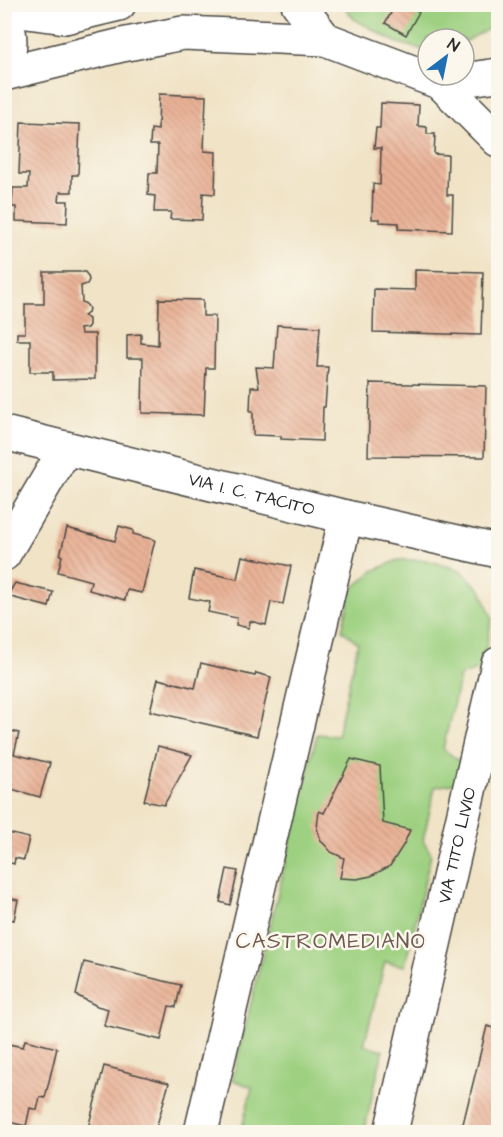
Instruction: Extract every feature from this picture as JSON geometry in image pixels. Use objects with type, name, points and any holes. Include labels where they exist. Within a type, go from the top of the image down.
[{"type":"street","points":[[4,9],[65,17],[119,4]]},
{"type":"street","points":[[298,4],[325,39]]},
{"type":"street","points":[[4,17],[11,43],[4,65]]},
{"type":"street","points":[[4,74],[122,45],[183,33],[325,39],[416,74]]},
{"type":"street","points":[[476,78],[498,75]]},
{"type":"street","points":[[444,87],[498,140]]},
{"type":"street","name":"VIA I. C. TACITO","points":[[4,433],[346,517],[498,551]]},
{"type":"street","points":[[4,554],[66,448]]},
{"type":"street","points":[[201,1132],[346,517]]},
{"type":"street","name":"VIA TITO LIVIO","points":[[391,1132],[498,664]]},
{"type":"green space","points":[[343,5],[498,5],[498,24],[476,36],[476,27],[416,27],[416,48],[395,42],[354,19]]},
{"type":"green space","points":[[398,560],[426,560],[460,570],[481,590],[492,618],[482,668],[460,676],[443,749],[461,762],[457,783],[435,787],[423,840],[431,854],[405,966],[385,962],[364,1045],[383,1050],[364,1132],[241,1132],[252,1087],[232,1080],[317,734],[337,736],[358,643],[342,630],[352,589],[373,571]]},
{"type":"building","points":[[396,4],[406,4],[419,12],[406,35],[385,23]]},
{"type":"building","points":[[159,94],[206,96],[204,151],[216,152],[215,194],[203,193],[202,220],[170,219],[171,212],[154,212],[155,196],[148,195],[149,173],[157,173],[158,145],[150,145],[151,129],[158,130]]},
{"type":"building","points":[[381,103],[419,105],[418,126],[427,127],[427,134],[435,134],[434,154],[448,155],[447,195],[453,195],[452,231],[398,229],[399,223],[379,222],[379,219],[372,219],[373,184],[380,185],[381,148],[374,148],[376,128],[380,128]]},
{"type":"building","points":[[21,122],[80,124],[78,175],[72,175],[72,192],[60,192],[59,201],[68,201],[67,223],[16,221],[16,207],[12,207],[13,188],[28,188],[29,174],[19,174]]},
{"type":"building","points":[[415,270],[483,272],[481,335],[373,332],[374,289],[415,290]]},
{"type":"building","points":[[44,272],[85,272],[88,276],[87,284],[81,286],[82,302],[89,308],[88,313],[84,316],[89,319],[89,325],[87,328],[80,329],[81,334],[95,334],[95,379],[53,380],[53,372],[30,372],[30,340],[17,340],[17,333],[25,333],[25,304],[44,304]]},
{"type":"building","points":[[159,299],[203,300],[203,316],[215,316],[214,368],[206,368],[204,415],[142,413],[143,358],[127,358],[127,335],[141,334],[141,343],[158,345]]},
{"type":"building","points":[[277,325],[320,327],[317,367],[328,367],[322,441],[253,435],[253,411],[250,411],[251,387],[259,387],[256,367],[274,368]]},
{"type":"building","points":[[370,383],[486,386],[484,457],[368,456]]},
{"type":"building","points":[[119,526],[133,530],[133,534],[155,540],[142,593],[127,590],[125,600],[89,590],[91,581],[58,572],[67,528],[115,541]]},
{"type":"building","points":[[242,556],[291,566],[283,604],[271,602],[266,625],[250,621],[249,628],[236,625],[237,618],[208,612],[210,602],[189,598],[194,570],[237,579]]},
{"type":"building","points":[[15,583],[53,592],[49,607],[7,596]]},
{"type":"building","points":[[201,663],[255,676],[256,673],[271,677],[257,736],[150,711],[158,679],[195,688]]},
{"type":"building","points":[[4,729],[19,733],[14,754],[50,763],[40,797],[4,787]]},
{"type":"building","points":[[158,746],[192,755],[164,805],[144,801]]},
{"type":"building","points":[[351,759],[380,766],[383,823],[410,830],[390,866],[371,876],[357,879],[340,878],[344,858],[331,852],[321,841],[317,828],[319,811],[324,813]]},
{"type":"building","points":[[4,832],[29,838],[24,860],[15,858],[14,864],[4,861]]},
{"type":"building","points":[[227,869],[238,871],[230,905],[220,902]]},
{"type":"building","points":[[4,897],[18,900],[14,920],[4,918]]},
{"type":"building","points":[[84,962],[181,985],[176,1007],[169,1006],[161,1040],[104,1026],[108,1009],[76,995]]},
{"type":"building","points":[[487,1026],[498,1029],[498,1132],[461,1132]]},
{"type":"building","points":[[25,1040],[57,1048],[45,1098],[40,1097],[37,1110],[30,1108],[26,1126],[4,1121],[4,1043],[23,1047]]},
{"type":"building","points":[[104,1066],[169,1083],[155,1132],[87,1132]]},
{"type":"district","name":"CASTROMEDIANO","points":[[331,941]]}]
